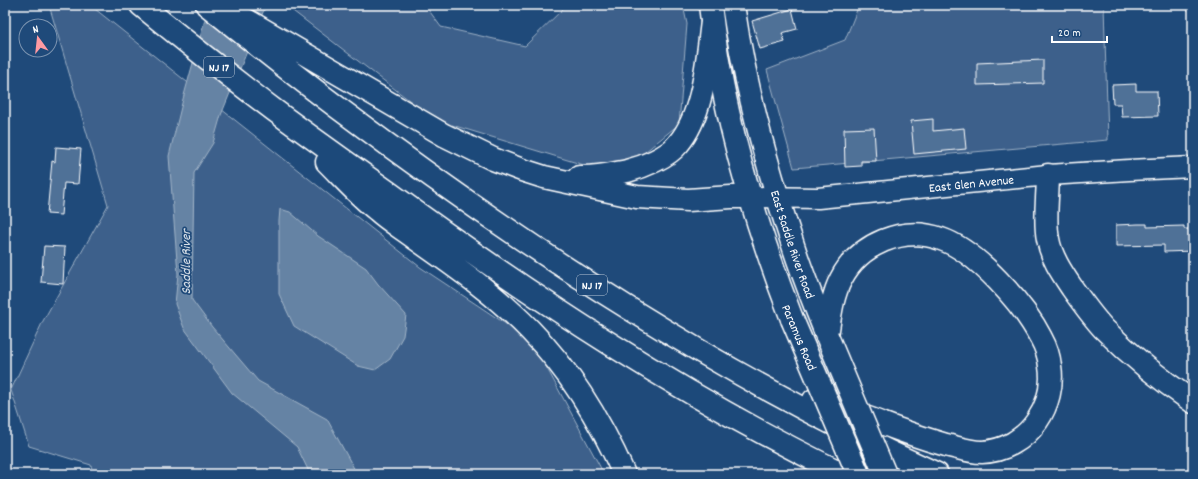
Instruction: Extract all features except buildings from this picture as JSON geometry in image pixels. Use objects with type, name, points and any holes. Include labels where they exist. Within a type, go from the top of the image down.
[{"type":"main road","name":"NJ 17","points":[[141,5],[274,110],[441,231],[552,307],[664,377],[722,411],[843,474]]},
{"type":"main road","name":"NJ 17","points":[[207,5],[339,109],[438,182],[550,258],[676,338],[736,373],[851,434],[937,474]]},
{"type":"main road","points":[[219,5],[296,48],[444,135],[494,159],[544,177],[637,197],[688,200],[750,197]]},
{"type":"main road","name":"East Saddle River Road","points":[[733,5],[743,64],[761,141],[792,243],[828,336],[886,474]]},
{"type":"main road","points":[[544,177],[589,178],[612,174],[650,164],[677,146],[685,136],[691,123],[702,91],[707,65],[711,13]]},
{"type":"main road","name":"East Saddle River Road","points":[[711,13],[727,105],[750,197]]},
{"type":"main road","points":[[274,110],[376,210],[492,294],[529,329],[557,360],[582,395],[604,432],[624,474]]},
{"type":"main road","points":[[1048,175],[1047,238],[1050,249],[1063,275],[1087,309],[1103,328],[1158,377],[1193,402]]},
{"type":"main road","name":"Paramus Road","points":[[750,197],[792,318],[858,474]]},
{"type":"main road","points":[[736,373],[922,438],[956,448],[982,452],[1010,445],[1020,439],[1034,425],[1046,406],[1051,378],[1048,357],[1041,338],[1027,315],[1005,289],[974,259],[953,244],[940,238],[916,235],[901,236],[888,239],[864,251],[846,269],[840,279],[834,294],[828,336]]},
{"type":"street","name":"East Glen Avenue","points":[[750,197],[818,198],[1048,175],[1193,167]]},
{"type":"shaded area","points":[[49,5],[90,5],[420,267],[536,344],[542,359],[604,474],[93,474],[91,465],[29,446],[11,390],[43,321],[108,205],[58,36],[58,18],[53,18]]},
{"type":"shaded area","points":[[285,5],[425,5],[441,27],[525,46],[567,5],[683,5],[687,24],[679,124],[617,175],[452,125],[456,136]]},
{"type":"shaded area","points":[[859,5],[1104,5],[1108,140],[794,168],[767,70],[845,40]]},
{"type":"water","name":"Saddle River","points":[[209,5],[266,5],[221,115],[213,143],[194,173],[192,300],[212,327],[258,381],[327,419],[357,474],[310,474],[297,447],[232,393],[184,328],[175,304],[178,274],[169,156]]},
{"type":"water","points":[[280,209],[290,212],[318,236],[366,268],[378,284],[406,315],[403,336],[390,359],[375,370],[358,366],[294,326],[279,294]]}]
